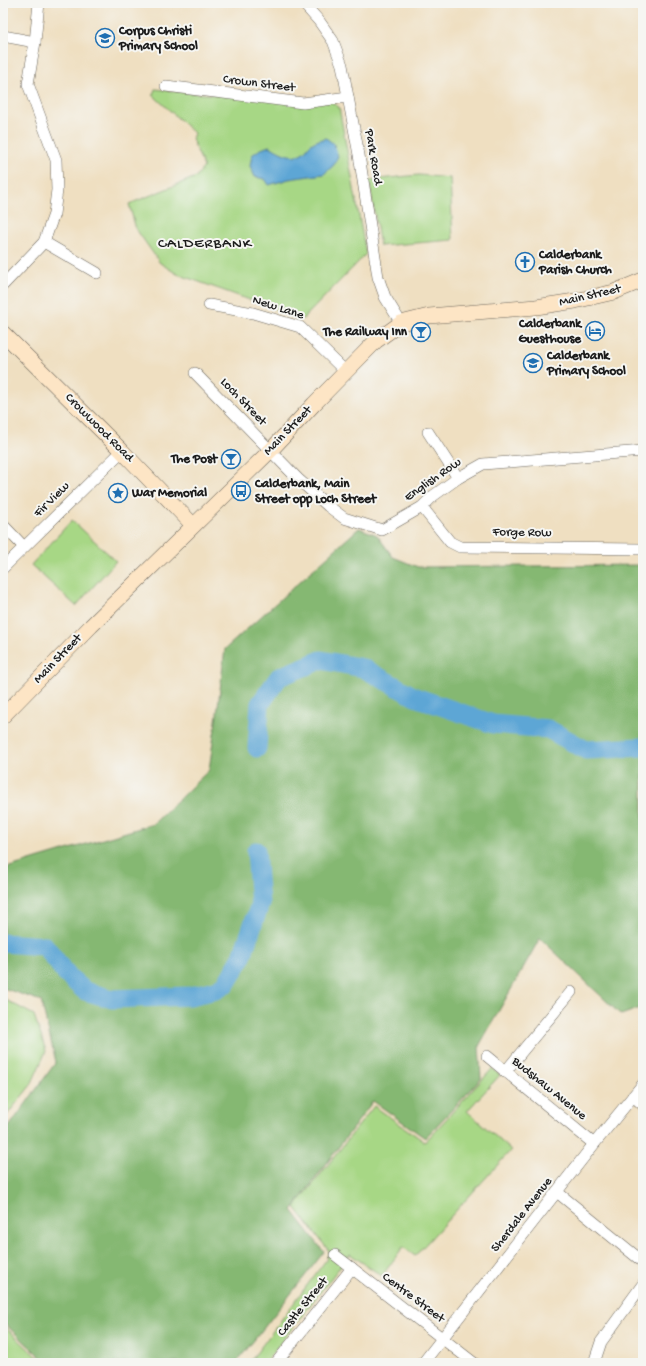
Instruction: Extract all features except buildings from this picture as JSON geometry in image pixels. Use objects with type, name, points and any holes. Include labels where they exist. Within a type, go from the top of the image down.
[{"type":"main road","name":"Main Street","points":[[3,716],[91,626],[271,450],[376,341],[401,323],[429,316],[536,307],[575,301],[614,292],[643,280]]},
{"type":"main road","name":"Crowwood Road","points":[[3,333],[122,451],[193,525]]},
{"type":"street","points":[[3,285],[44,242],[54,214],[57,190],[56,160],[28,84],[35,42],[39,3]]},
{"type":"street","name":"Park Road","points":[[303,3],[319,20],[333,41],[342,65],[359,155],[378,277],[384,297],[401,323]]},
{"type":"street","points":[[3,36],[35,42]]},
{"type":"street","name":"Crown Street","points":[[166,86],[303,103],[348,98]]},
{"type":"street","points":[[44,242],[97,273]]},
{"type":"street","name":"New Lane","points":[[209,305],[253,313],[300,327],[346,372]]},
{"type":"street","name":"Loch Street","points":[[195,373],[271,450]]},
{"type":"street","points":[[428,432],[458,478]]},
{"type":"street","name":"English Row","points":[[271,450],[298,479],[344,518],[382,530],[422,507],[433,496],[458,478],[483,464],[643,451]]},
{"type":"street","name":"Fir View","points":[[3,568],[122,451]]},
{"type":"street","name":"Forge Row","points":[[422,507],[450,542],[460,547],[640,548]]},
{"type":"street","points":[[3,525],[24,547]]},
{"type":"street","points":[[505,1072],[571,992]]},
{"type":"street","name":"Budshaw Avenue","points":[[487,1056],[594,1144]]},
{"type":"street","name":"Sherdale Avenue","points":[[423,1363],[594,1144],[643,1084]]},
{"type":"street","points":[[633,1096],[643,1105]]},
{"type":"street","points":[[557,1192],[643,1262]]},
{"type":"street","name":"Centre Street","points":[[335,1255],[474,1363]]},
{"type":"street","name":"Castle Street","points":[[276,1363],[352,1268]]},
{"type":"street","points":[[594,1363],[601,1342],[643,1284]]},
{"type":"green space","points":[[155,89],[191,93],[331,102],[339,107],[366,254],[303,319],[177,274],[160,263],[136,229],[129,204],[196,177],[204,167],[192,139],[194,133],[153,95]]},
{"type":"green space","points":[[419,175],[450,178],[453,240],[380,246],[369,180]]},
{"type":"green space","points":[[72,520],[116,561],[76,606],[31,565]]},
{"type":"green space","points":[[359,528],[377,535],[393,557],[418,567],[643,565],[643,1007],[621,1015],[540,938],[479,1046],[481,1079],[425,1138],[373,1101],[292,1210],[324,1252],[236,1363],[47,1363],[3,1322],[3,1135],[56,1062],[41,1001],[3,988],[3,869],[153,824],[209,770],[225,649]]},
{"type":"green space","points":[[6,1000],[34,1015],[46,1051],[31,1085],[3,1120],[3,1032]]},
{"type":"green space","points":[[492,1069],[500,1075],[467,1111],[511,1150],[415,1256],[403,1247],[382,1276],[350,1254],[265,1363],[249,1363],[326,1260],[329,1251],[295,1207],[374,1106],[425,1142]]},
{"type":"green space","points":[[3,1325],[43,1363],[3,1363]]},
{"type":"water","points":[[326,138],[334,144],[338,156],[334,165],[324,174],[289,179],[269,185],[265,179],[255,177],[250,166],[252,155],[259,150],[269,146],[285,154],[294,156],[304,152],[312,143]]},
{"type":"waterway","points":[[257,748],[260,704],[279,677],[321,660],[363,668],[415,697],[493,724],[548,729],[586,750],[643,747]]},
{"type":"waterway","points":[[3,943],[45,946],[67,975],[85,991],[112,999],[190,996],[216,990],[226,984],[241,959],[260,904],[256,851]]},
{"type":"place","name":"Corpus Christi Primary School","points":[[105,38]]},
{"type":"place","name":"Calderbank Parish Church","points":[[525,262]]},
{"type":"place","name":"Calderbank Guesthouse","points":[[595,331]]},
{"type":"place","name":"The Railway Inn","points":[[421,332]]},
{"type":"place","name":"Calderbank Primary School","points":[[533,363]]},
{"type":"place","name":"The Post","points":[[231,459]]},
{"type":"place","name":"Calderbank, Main Street opp Loch Street","points":[[241,491]]},
{"type":"place","name":"War Memorial","points":[[118,493]]},
{"type":"district","name":"CALDERBANK","points":[[205,244]]}]
